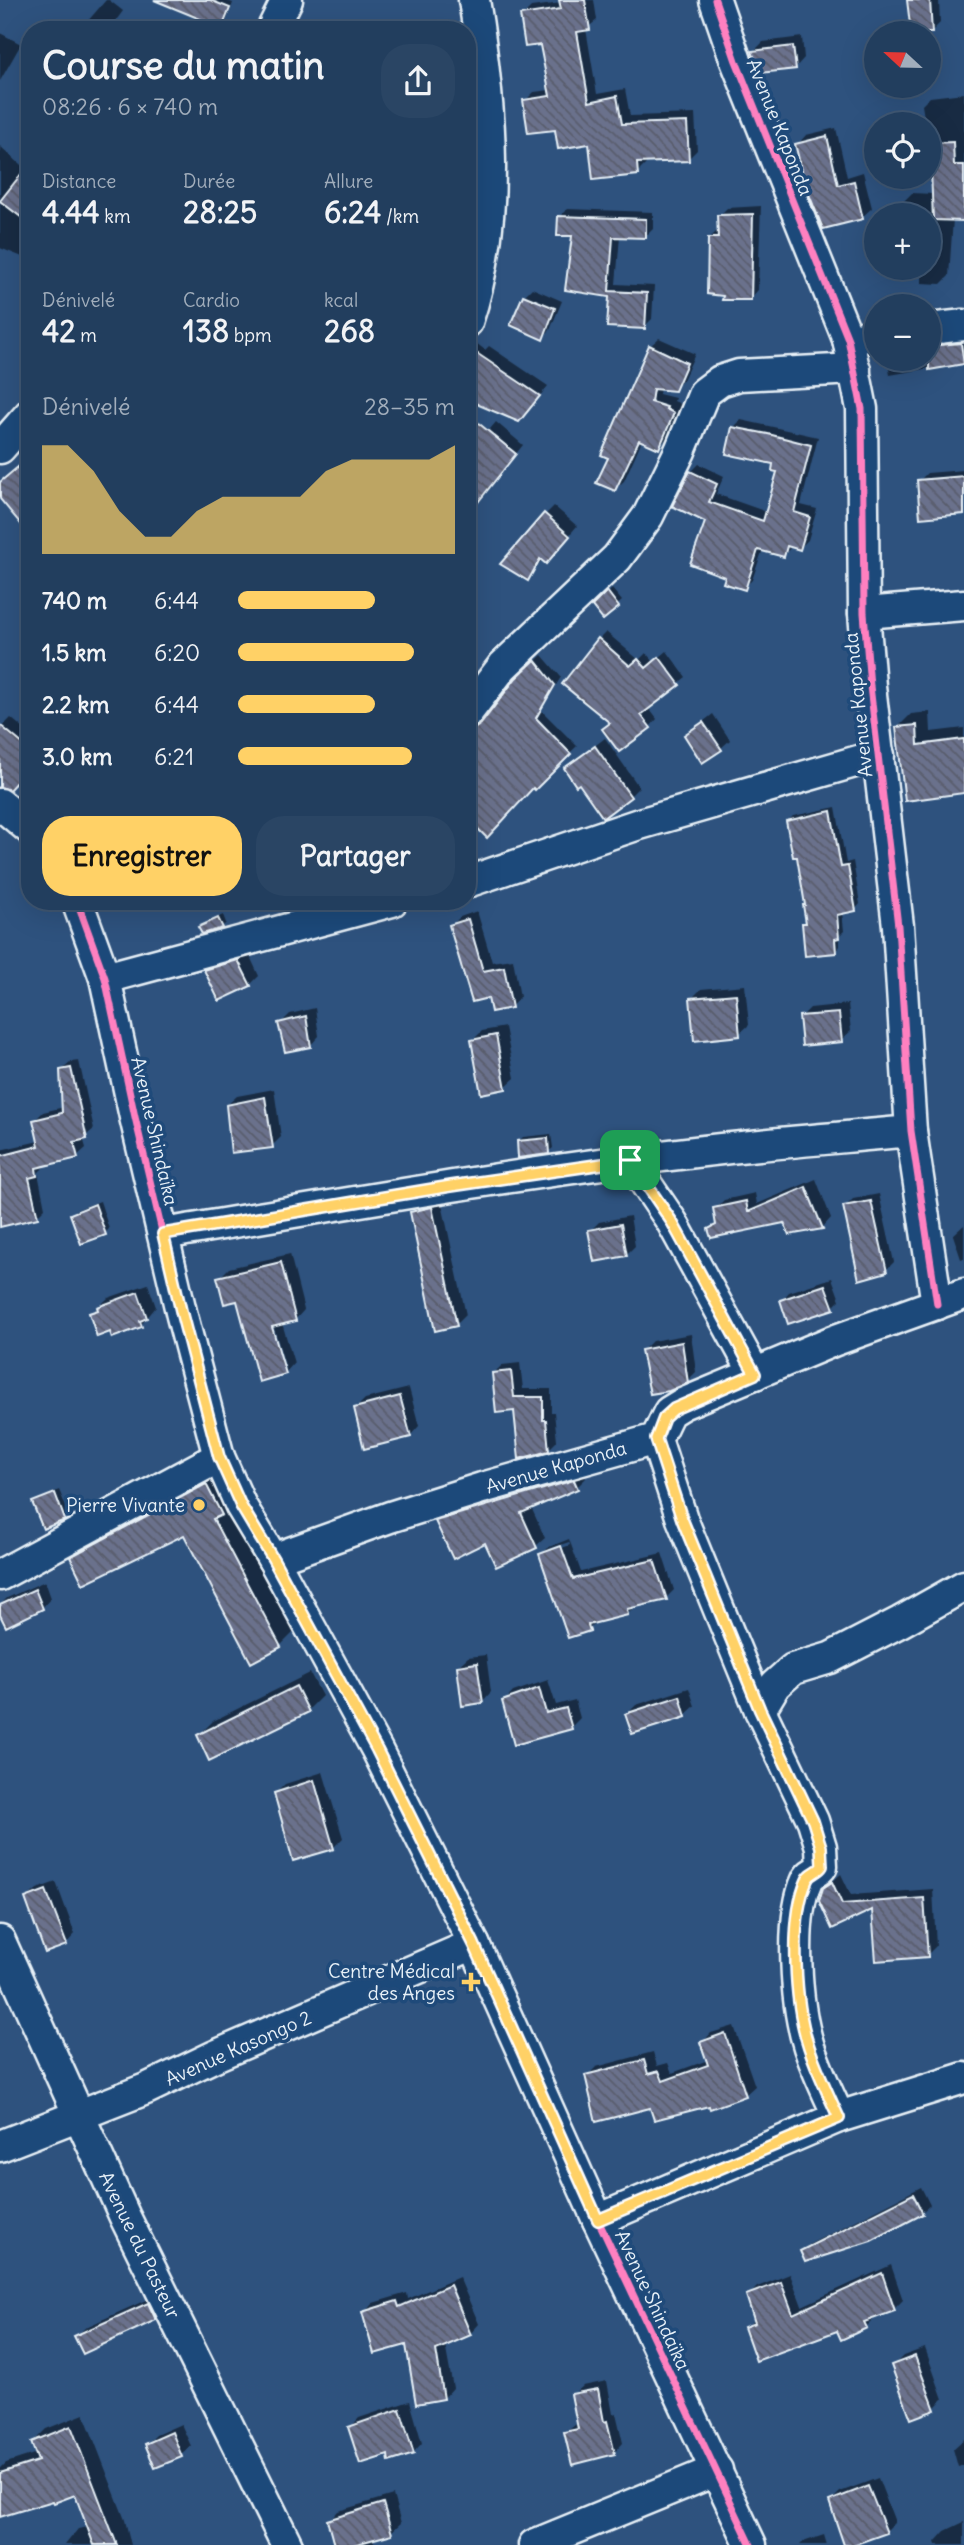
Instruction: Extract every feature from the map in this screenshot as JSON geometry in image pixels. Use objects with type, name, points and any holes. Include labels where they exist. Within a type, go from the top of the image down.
[{"type":"street","points":[[276,21],[287,0]]},
{"type":"street","points":[[474,0],[489,117],[488,218],[485,254],[476,288]]},
{"type":"street","name":"Avenue Kaponda","points":[[273,1559],[469,1492],[656,1439],[664,1418],[674,1409],[876,1324],[950,1299],[911,1131],[898,926],[864,613],[864,464],[862,410],[855,369],[862,337],[736,61],[715,0]]},
{"type":"street","points":[[941,328],[964,325]]},
{"type":"street","points":[[476,701],[503,666],[617,558],[648,516],[680,451],[704,393],[720,381],[738,375],[855,369]]},
{"type":"street","points":[[0,448],[21,424]]},
{"type":"street","points":[[864,613],[964,605]]},
{"type":"street","points":[[476,879],[636,825],[878,755]]},
{"type":"street","name":"Avenue Shindaïka","points":[[80,910],[105,978],[182,1315],[219,1457],[241,1506],[273,1559],[377,1750],[474,1944],[598,2220],[751,2545]]},
{"type":"street","points":[[105,978],[333,910]]},
{"type":"street","points":[[163,1234],[451,1186],[630,1160],[911,1131]]},
{"type":"street","points":[[630,1160],[672,1222],[755,1374]]},
{"type":"street","points":[[656,1439],[682,1519],[760,1710],[795,1780],[821,1847],[822,1866],[807,1880],[799,1910],[796,1932],[797,1965],[808,2044],[839,2118]]},
{"type":"street","points":[[0,1575],[219,1457]]},
{"type":"street","points":[[760,1710],[775,1685],[793,1669],[830,1658],[964,1586]]},
{"type":"street","name":"Avenue du Pasteur","points":[[0,1941],[78,2116],[287,2545]]},
{"type":"street","name":"Avenue Kasongo 2","points":[[0,2146],[146,2089],[215,2056],[474,1944]]},
{"type":"street","points":[[598,2220],[839,2118],[964,2078]]},
{"type":"street","points":[[534,2545],[716,2470]]},
{"type":"building","points":[[154,0],[210,0],[230,8],[225,21],[205,21]]},
{"type":"building","points":[[559,0],[585,0],[590,30],[577,32],[589,102],[617,96],[622,124],[687,122],[689,161],[637,163],[638,175],[593,180],[589,144],[558,149],[555,130],[528,133],[523,100],[550,96],[540,45],[525,47],[520,15],[561,9]]},
{"type":"building","points":[[907,0],[930,0],[931,21],[910,21]]},
{"type":"building","points":[[793,46],[796,69],[760,73],[752,51]]},
{"type":"building","points":[[827,136],[838,185],[854,181],[863,219],[823,229],[806,187],[795,144]]},
{"type":"building","points":[[953,142],[954,165],[964,165],[964,221],[941,220],[941,203],[932,203],[932,189],[941,189],[941,143]]},
{"type":"building","points":[[21,174],[21,217],[0,201]]},
{"type":"building","points":[[753,214],[751,300],[722,300],[723,296],[707,294],[708,238],[718,238],[717,215]]},
{"type":"building","points":[[558,216],[646,219],[646,238],[613,237],[609,291],[647,293],[645,329],[607,327],[609,297],[565,290],[572,236],[557,236]]},
{"type":"building","points":[[523,295],[555,308],[543,340],[510,325]]},
{"type":"building","points":[[961,343],[964,364],[941,368],[941,345]]},
{"type":"building","points":[[649,345],[687,363],[675,391],[653,389],[651,402],[667,407],[666,409],[674,413],[659,449],[639,440],[615,491],[596,483],[608,458],[601,455]]},
{"type":"building","points":[[478,354],[540,396],[519,422],[476,403]]},
{"type":"building","points":[[476,421],[516,454],[476,505]]},
{"type":"building","points":[[732,427],[811,445],[794,512],[810,517],[800,550],[787,546],[784,557],[758,550],[745,590],[723,583],[725,577],[690,564],[705,522],[672,506],[690,471],[717,484],[709,502],[763,521],[777,472],[772,471],[773,464],[726,454]]},
{"type":"building","points":[[21,464],[21,524],[0,499],[0,482]]},
{"type":"building","points":[[964,476],[964,514],[920,518],[917,480]]},
{"type":"building","points":[[544,513],[570,536],[546,564],[540,559],[528,581],[500,564]]},
{"type":"building","points":[[607,591],[619,607],[603,620],[592,606]]},
{"type":"building","points":[[598,638],[630,666],[638,659],[646,668],[659,657],[680,685],[641,715],[651,728],[619,752],[602,729],[610,723],[562,684]]},
{"type":"building","points":[[535,660],[555,685],[536,718],[571,754],[535,790],[533,788],[487,838],[478,829],[476,831],[476,728],[516,678]]},
{"type":"building","points":[[703,722],[722,750],[702,763],[684,735]]},
{"type":"building","points":[[0,725],[21,742],[21,777],[9,790],[0,787]]},
{"type":"building","points":[[917,725],[918,745],[964,739],[964,793],[905,801],[896,727]]},
{"type":"building","points":[[595,746],[631,797],[603,818],[564,768]]},
{"type":"building","points":[[831,811],[841,867],[848,866],[856,911],[837,915],[839,938],[835,939],[836,953],[805,956],[802,923],[806,923],[805,905],[797,857],[793,857],[786,821]]},
{"type":"building","points":[[218,918],[223,928],[202,934],[198,927]]},
{"type":"building","points":[[468,919],[483,971],[504,967],[512,1008],[491,1012],[488,998],[472,1002],[449,925]]},
{"type":"building","points":[[238,960],[251,986],[219,1001],[204,970]]},
{"type":"building","points":[[736,994],[740,1036],[694,1041],[690,998]]},
{"type":"building","points":[[839,1013],[842,1042],[802,1046],[799,1016]]},
{"type":"building","points":[[306,1016],[311,1047],[285,1052],[278,1023]]},
{"type":"building","points":[[496,1035],[506,1089],[481,1094],[471,1040]]},
{"type":"building","points":[[71,1068],[87,1139],[74,1142],[78,1158],[36,1168],[37,1176],[29,1178],[38,1218],[0,1227],[0,1156],[39,1146],[33,1120],[62,1113],[60,1070]]},
{"type":"building","points":[[265,1097],[273,1148],[231,1153],[226,1105]]},
{"type":"building","points":[[548,1138],[549,1154],[518,1158],[517,1141]]},
{"type":"building","points":[[806,1187],[823,1229],[789,1235],[784,1223],[711,1238],[708,1229],[716,1225],[713,1208],[746,1201],[748,1212]]},
{"type":"building","points":[[871,1201],[887,1272],[859,1280],[843,1206]]},
{"type":"building","points":[[95,1204],[106,1235],[81,1244],[70,1214]]},
{"type":"building","points":[[432,1207],[457,1326],[435,1331],[410,1212]]},
{"type":"building","points":[[621,1224],[627,1256],[594,1262],[588,1230]]},
{"type":"building","points":[[281,1262],[296,1321],[272,1327],[286,1374],[259,1382],[237,1301],[224,1304],[217,1277]]},
{"type":"building","points":[[825,1285],[834,1309],[788,1324],[780,1300]]},
{"type":"building","points":[[138,1292],[147,1318],[140,1321],[142,1327],[112,1338],[110,1332],[97,1337],[89,1313],[98,1310],[97,1307]]},
{"type":"building","points":[[682,1342],[688,1383],[669,1391],[650,1394],[641,1350]]},
{"type":"building","points":[[511,1371],[514,1397],[543,1397],[543,1420],[546,1420],[549,1451],[519,1459],[514,1411],[496,1413],[492,1373]]},
{"type":"building","points":[[400,1396],[411,1437],[364,1449],[354,1408]]},
{"type":"building","points":[[574,1480],[578,1489],[521,1513],[537,1548],[496,1567],[485,1543],[453,1559],[435,1521]]},
{"type":"building","points":[[206,1484],[222,1515],[213,1519],[281,1647],[251,1663],[184,1535],[83,1584],[70,1557]]},
{"type":"building","points":[[55,1493],[65,1520],[43,1529],[32,1502]]},
{"type":"building","points":[[561,1546],[573,1579],[654,1560],[667,1600],[627,1609],[628,1615],[588,1625],[590,1631],[568,1638],[539,1554]]},
{"type":"building","points":[[35,1589],[43,1609],[6,1627],[0,1615],[0,1605]]},
{"type":"building","points":[[477,1663],[483,1703],[462,1706],[457,1666]]},
{"type":"building","points":[[296,1686],[309,1712],[209,1761],[197,1735]]},
{"type":"building","points":[[539,1688],[546,1713],[566,1708],[572,1729],[514,1745],[502,1701]]},
{"type":"building","points":[[680,1696],[686,1717],[632,1734],[625,1714]]},
{"type":"building","points":[[314,1780],[334,1849],[293,1861],[274,1793]]},
{"type":"building","points":[[832,1882],[842,1904],[924,1898],[928,1957],[876,1961],[872,1910],[832,1929],[819,1901],[823,1888]]},
{"type":"building","points":[[46,1890],[67,1945],[45,1953],[25,1898]]},
{"type":"building","points":[[725,2033],[746,2096],[710,2109],[709,2106],[654,2120],[650,2108],[596,2122],[585,2075],[644,2060],[648,2074],[659,2071],[663,2081],[708,2065],[700,2042]]},
{"type":"building","points":[[913,2194],[923,2214],[871,2241],[805,2262],[800,2251]]},
{"type":"building","points":[[882,2273],[895,2311],[864,2322],[867,2328],[841,2340],[837,2331],[756,2361],[744,2327],[755,2323],[746,2295],[781,2282],[793,2314]]},
{"type":"building","points":[[450,2285],[471,2335],[436,2350],[444,2399],[416,2404],[406,2345],[374,2354],[362,2312],[397,2301],[399,2307]]},
{"type":"building","points":[[148,2303],[156,2320],[83,2354],[74,2336]]},
{"type":"building","points":[[915,2356],[935,2410],[911,2419],[891,2365]]},
{"type":"building","points":[[598,2389],[604,2422],[607,2421],[615,2454],[572,2465],[564,2432],[578,2429],[571,2394]]},
{"type":"building","points":[[400,2409],[414,2454],[389,2462],[388,2455],[360,2464],[348,2427]]},
{"type":"building","points":[[71,2426],[117,2545],[94,2545],[75,2495],[0,2517],[0,2473],[38,2461],[31,2442]]},
{"type":"building","points":[[172,2432],[182,2457],[155,2468],[145,2444]]},
{"type":"building","points":[[868,2486],[887,2533],[853,2545],[844,2545],[829,2501]]},
{"type":"building","points":[[383,2503],[392,2534],[353,2545],[334,2545],[327,2520]]},
{"type":"cycle path","points":[[715,0],[736,61],[848,339],[862,409],[864,613],[870,686],[898,926],[911,1131],[937,1304]]},
{"type":"cycle path","points":[[80,910],[105,978],[182,1316],[219,1457],[241,1506],[273,1559],[377,1750],[474,1944],[598,2220],[751,2545]]},
{"type":"place","name":"Pierre Vivante","points":[[199,1505]]},
{"type":"place","name":"Centre Médical des Anges","points":[[471,1982]]},
{"type":"route","points":[[630,1160],[672,1222],[755,1374],[669,1412],[656,1439],[682,1519],[760,1710],[813,1821],[821,1847],[822,1866],[807,1880],[799,1910],[796,1932],[797,1965],[808,2044],[839,2118],[598,2220],[474,1944],[377,1750],[273,1559],[241,1506],[219,1457],[163,1234],[451,1186],[630,1160]]}]
